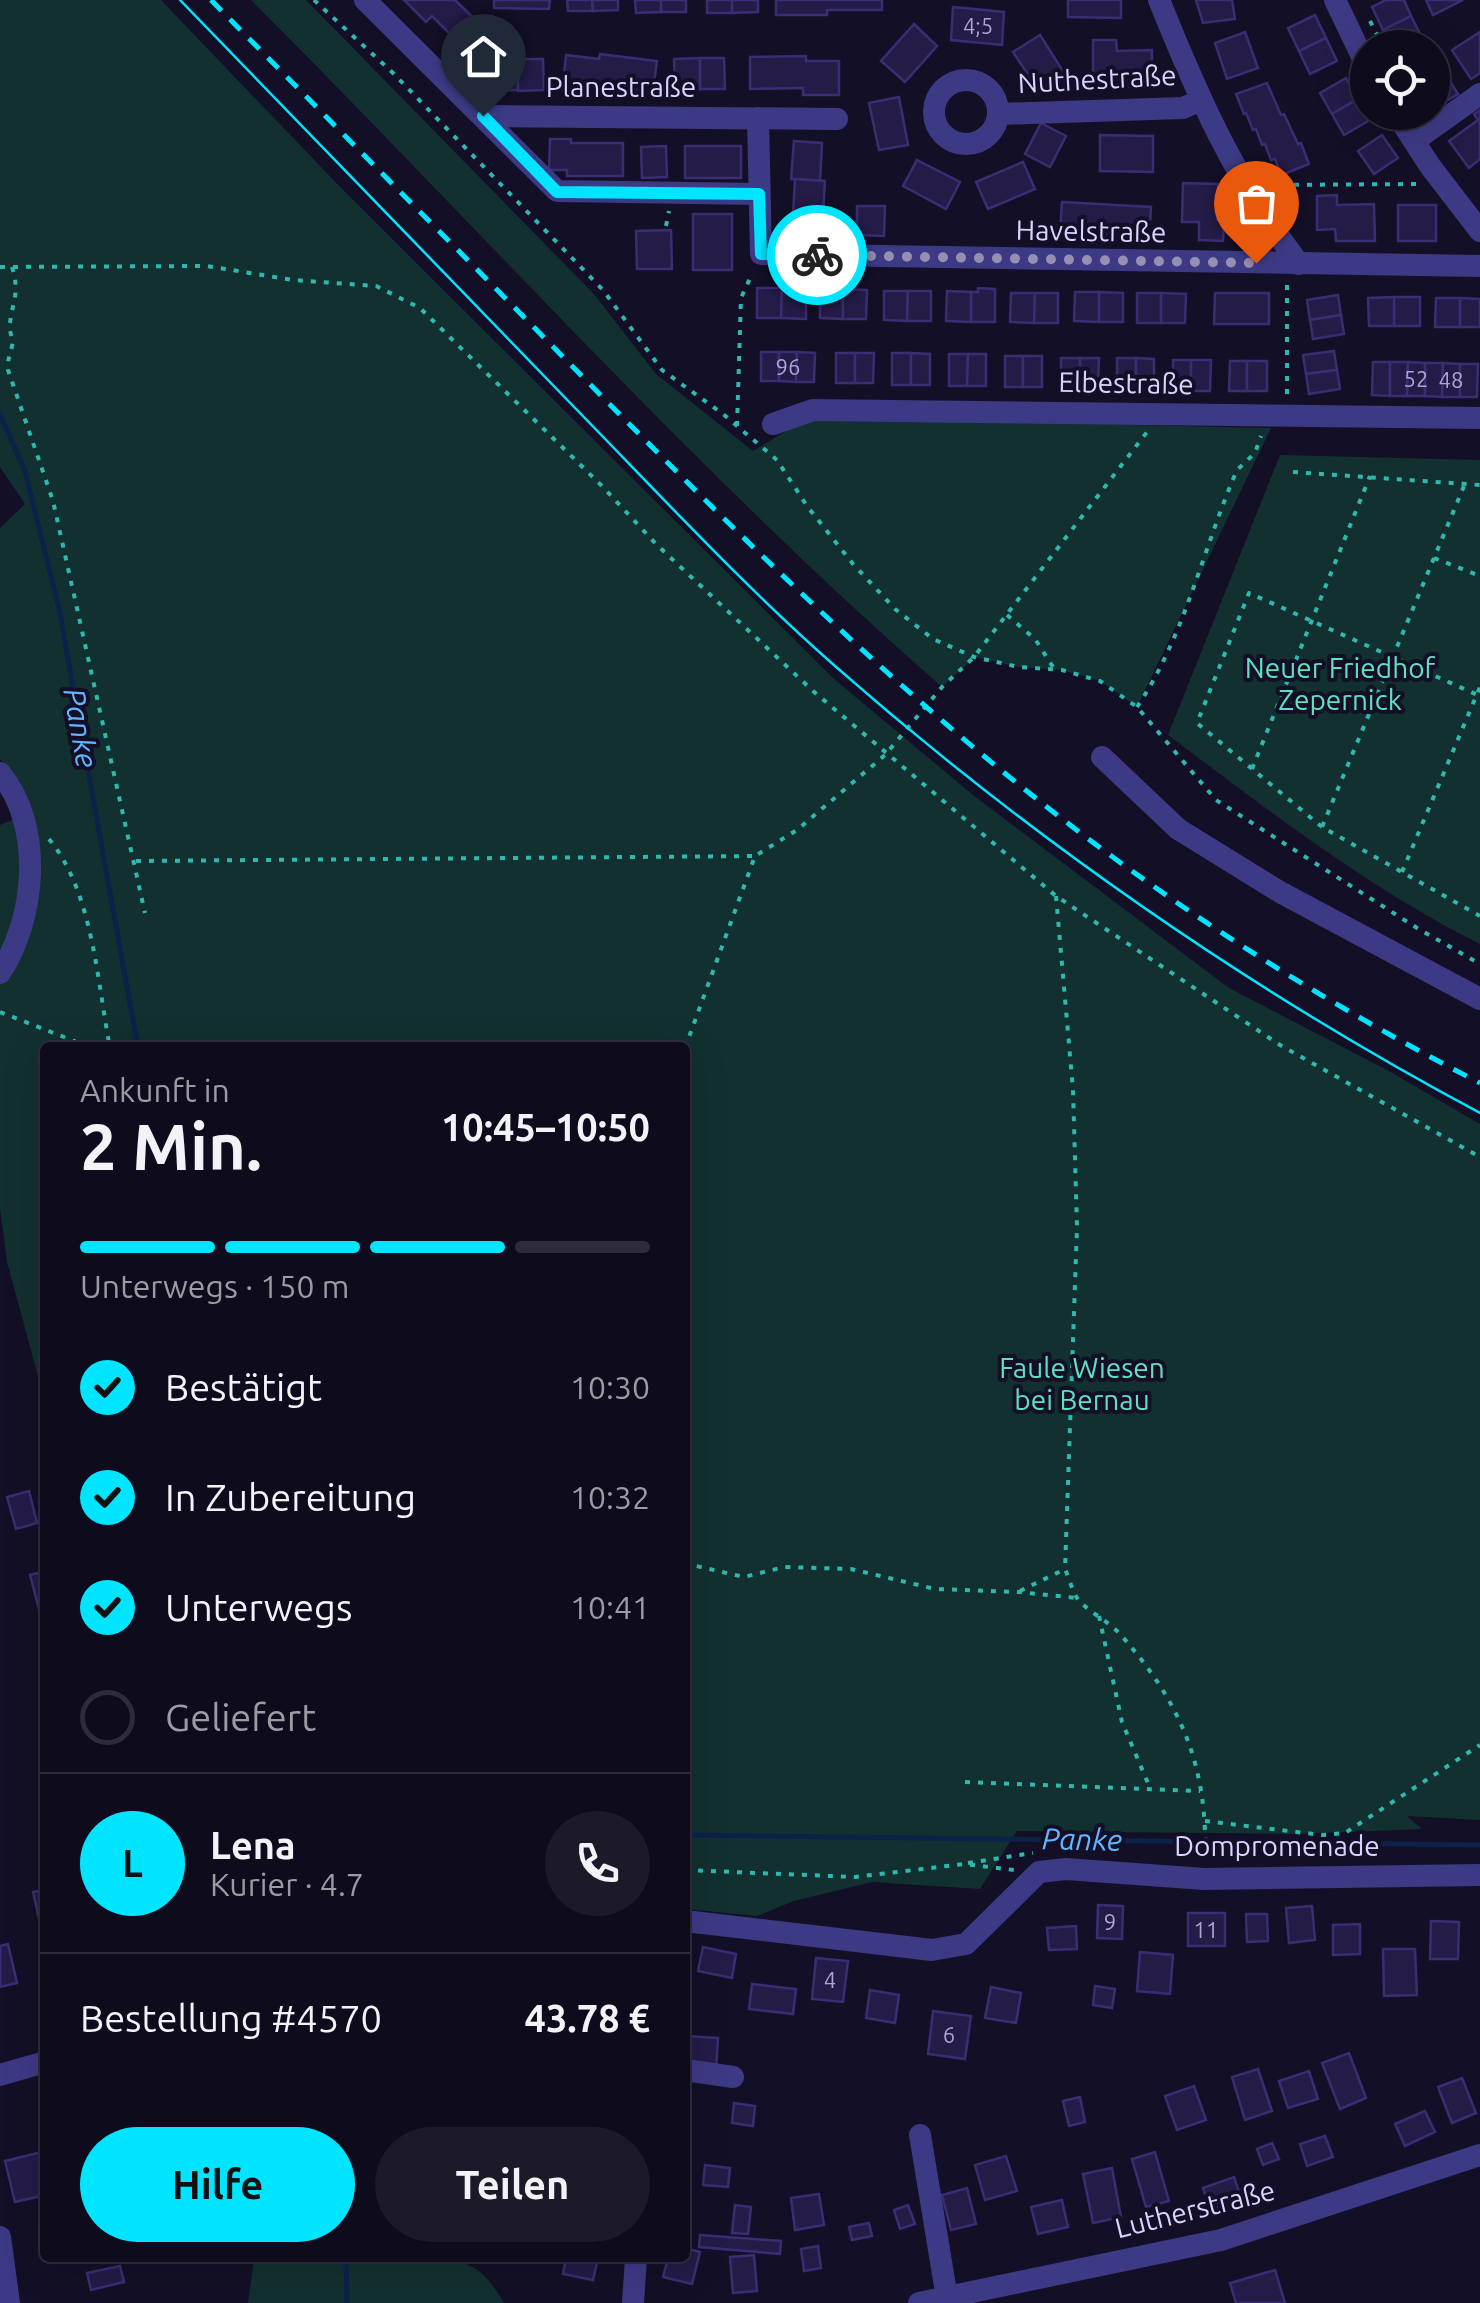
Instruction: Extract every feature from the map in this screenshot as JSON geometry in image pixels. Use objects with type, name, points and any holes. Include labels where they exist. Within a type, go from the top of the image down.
[{"type":"street","points":[[365,0],[557,192],[759,194]]},
{"type":"street","points":[[1159,0],[1199,101],[1293,264]]},
{"type":"street","points":[[1348,6],[1356,30]]},
{"type":"street","points":[[1414,142],[1474,99]]},
{"type":"street","name":"Nuthestraße","points":[[998,114],[1182,108],[1199,101]]},
{"type":"street","name":"Planestraße","points":[[483,116],[837,119]]},
{"type":"street","points":[[758,118],[761,254]]},
{"type":"street","points":[[1406,130],[1480,231]]},
{"type":"street","name":"Havelstraße","points":[[761,254],[1480,266]]},
{"type":"street","name":"Elbestraße","points":[[773,424],[813,410],[1480,418]]},
{"type":"street","points":[[1102,757],[1178,830],[1280,892],[1480,999]]},
{"type":"street","points":[[0,772],[8,809],[28,831],[30,869],[20,932],[0,973]]},
{"type":"street","name":"Dompromenade","points":[[1039,1872],[1066,1869],[1204,1879],[1480,1875]]},
{"type":"street","points":[[690,1923],[932,1950],[966,1944],[1039,1872]]},
{"type":"street","points":[[0,2075],[40,2063]]},
{"type":"street","points":[[690,2071],[733,2076]]},
{"type":"street","points":[[920,2135],[947,2298]]},
{"type":"street","name":"Lutherstraße","points":[[919,2303],[1222,2240],[1480,2155]]},
{"type":"street","points":[[0,2236],[10,2303]]},
{"type":"street","points":[[633,2303],[636,2262]]},
{"type":"path","points":[[314,0],[392,73],[603,290],[662,370],[777,460],[818,521],[895,609],[933,639],[974,657],[1019,667],[1055,669],[1100,681],[1137,707],[1216,800],[1480,964]]},
{"type":"path","points":[[1348,6],[1369,30]]},
{"type":"path","points":[[1246,185],[1443,184]]},
{"type":"path","points":[[737,426],[740,298],[761,254]]},
{"type":"path","points":[[1137,707],[1152,685],[1179,623],[1237,470],[1255,452],[1277,415],[1293,264]]},
{"type":"path","points":[[0,267],[207,266],[293,280],[376,286],[420,308],[656,544],[885,755],[1056,896],[1280,1045],[1480,1157]]},
{"type":"path","points":[[12,267],[17,283],[16,305],[9,326],[14,342],[7,360],[8,370],[53,501],[146,913]]},
{"type":"path","points":[[136,861],[755,856],[797,830],[885,755],[942,687],[974,657],[1162,413]]},
{"type":"path","points":[[1293,472],[1480,488]]},
{"type":"path","points":[[1252,769],[1370,476]]},
{"type":"path","points":[[1322,827],[1464,486]]},
{"type":"path","points":[[1434,558],[1480,576]]},
{"type":"path","points":[[1478,695],[1249,593],[1197,722],[1322,827],[1480,916]]},
{"type":"path","points":[[1007,615],[1035,639],[1055,669]]},
{"type":"path","points":[[1402,872],[1480,687]]},
{"type":"path","points":[[45,834],[69,865],[82,900],[109,1042]]},
{"type":"path","points":[[687,1042],[755,856]]},
{"type":"path","points":[[1056,896],[1073,1090],[1077,1227],[1065,1569],[1078,1598],[1118,1631],[1175,1707],[1196,1756],[1206,1829],[1205,1861]]},
{"type":"path","points":[[0,1012],[77,1042]]},
{"type":"path","points":[[690,1564],[744,1577],[784,1567],[851,1569],[936,1589],[1078,1598]]},
{"type":"path","points":[[1018,1592],[1065,1569]]},
{"type":"path","points":[[1099,1616],[1122,1722],[1150,1788]]},
{"type":"path","points":[[1205,1821],[1322,1835],[1345,1833],[1480,1746]]},
{"type":"path","points":[[965,1782],[1200,1790]]},
{"type":"path","points":[[690,1870],[855,1877],[964,1864],[1039,1872]]},
{"type":"green space","name":"Faule Wiesen bei Bernau","points":[[0,0],[161,0],[343,190],[833,678],[973,795],[1229,988],[1389,1071],[1480,1124],[1480,1820],[1407,1816],[1422,1829],[1296,1834],[1017,1831],[980,1889],[872,1882],[794,1901],[757,1916],[690,1909],[690,1042],[40,1042],[40,1384],[7,1262],[0,1208],[0,825],[14,819],[13,775],[0,759],[0,528],[25,504],[0,467]]},
{"type":"green space","points":[[251,0],[306,0],[594,294],[656,374],[753,451],[808,418],[1271,428],[1137,707],[1100,681],[1062,670],[1019,667],[975,657],[942,687],[676,436]]},
{"type":"green space","name":"Neuer Friedhof Zepernick","points":[[1280,455],[1480,460],[1480,944],[1358,873],[1168,735]]},
{"type":"green space","points":[[253,2262],[458,2262],[484,2275],[504,2303],[248,2303]]},
{"type":"building","points":[[404,0],[455,0],[488,32],[468,52],[432,16],[426,22]]},
{"type":"building","points":[[494,0],[550,0],[549,9],[494,8]]},
{"type":"building","points":[[567,0],[592,0],[593,11],[568,11]]},
{"type":"building","points":[[592,0],[618,0],[618,10],[593,11]]},
{"type":"building","points":[[635,0],[661,0],[661,12],[636,13]]},
{"type":"building","points":[[661,0],[686,0],[686,12],[661,12]]},
{"type":"building","points":[[707,0],[732,0],[732,13],[707,13]]},
{"type":"building","points":[[732,0],[758,0],[758,12],[732,13]]},
{"type":"building","points":[[776,0],[882,0],[882,10],[776,15]]},
{"type":"building","points":[[1068,0],[1121,0],[1121,18],[1068,17]]},
{"type":"building","points":[[1196,0],[1232,0],[1235,19],[1203,23]]},
{"type":"building","points":[[1386,0],[1404,0],[1411,16],[1383,30],[1372,7]]},
{"type":"building","points":[[1426,0],[1463,0],[1433,15]]},
{"type":"building","points":[[953,7],[1004,12],[1002,45],[951,40]]},
{"type":"building","points":[[1315,15],[1326,38],[1299,51],[1288,28]]},
{"type":"building","points":[[1411,16],[1418,30],[1383,30]]},
{"type":"building","points":[[914,24],[937,46],[905,82],[881,61]]},
{"type":"building","points":[[1245,32],[1258,68],[1227,79],[1215,43]]},
{"type":"building","points":[[1480,32],[1480,73],[1471,79],[1452,50]]},
{"type":"building","points":[[1040,35],[1066,76],[1040,93],[1013,52]]},
{"type":"building","points":[[1326,38],[1337,61],[1310,74],[1299,51]]},
{"type":"building","points":[[1093,40],[1116,40],[1117,51],[1152,50],[1152,87],[1113,87],[1113,79],[1093,79]]},
{"type":"building","points":[[600,54],[657,61],[653,91],[563,84],[566,55],[599,59]]},
{"type":"building","points":[[806,56],[806,61],[839,61],[839,95],[803,95],[803,88],[750,89],[750,57]]},
{"type":"building","points":[[700,58],[700,89],[675,90],[674,59]]},
{"type":"building","points":[[700,58],[724,58],[725,89],[700,89]]},
{"type":"building","points":[[518,59],[518,90],[493,91],[492,60]]},
{"type":"building","points":[[518,59],[543,59],[544,90],[518,91]]},
{"type":"building","points":[[1346,78],[1350,104],[1332,114],[1320,93]]},
{"type":"building","points":[[1450,81],[1458,94],[1450,99]]},
{"type":"building","points":[[1267,83],[1309,164],[1281,175],[1236,94]]},
{"type":"building","points":[[899,97],[908,145],[879,150],[869,103]]},
{"type":"building","points":[[1350,104],[1353,130],[1344,135],[1332,114]]},
{"type":"building","points":[[1480,110],[1480,159],[1469,168],[1449,141],[1478,120],[1474,114]]},
{"type":"building","points":[[1041,123],[1066,136],[1050,167],[1025,154]]},
{"type":"building","points":[[1100,135],[1153,136],[1153,172],[1100,171]]},
{"type":"building","points":[[1382,135],[1398,158],[1374,174],[1358,151]]},
{"type":"building","points":[[550,139],[623,143],[623,176],[567,176],[567,170],[549,170]]},
{"type":"building","points":[[794,141],[822,143],[820,181],[791,179]]},
{"type":"building","points":[[666,146],[667,177],[642,178],[641,147]]},
{"type":"building","points":[[685,146],[741,146],[741,178],[685,178]]},
{"type":"building","points":[[917,160],[960,182],[946,209],[903,186]]},
{"type":"building","points":[[1023,162],[1035,189],[988,209],[976,182]]},
{"type":"building","points":[[795,179],[825,181],[822,232],[792,230]]},
{"type":"building","points":[[1183,183],[1218,184],[1217,220],[1224,220],[1223,241],[1199,240],[1199,222],[1182,222]]},
{"type":"building","points":[[1337,195],[1337,205],[1374,204],[1375,241],[1336,241],[1335,229],[1317,230],[1317,196]]},
{"type":"building","points":[[1062,202],[1151,207],[1149,237],[1060,233]]},
{"type":"building","points":[[1398,205],[1436,205],[1436,241],[1398,241]]},
{"type":"building","points":[[857,206],[885,206],[884,236],[857,235]]},
{"type":"building","points":[[693,214],[732,214],[732,270],[693,270]]},
{"type":"building","points":[[671,230],[672,269],[637,269],[636,231]]},
{"type":"building","points":[[757,288],[782,288],[781,318],[757,318]]},
{"type":"building","points":[[782,288],[806,289],[806,319],[781,318]]},
{"type":"building","points":[[978,288],[995,289],[995,322],[971,322],[971,292],[978,292]]},
{"type":"building","points":[[820,289],[843,289],[843,319],[820,318]]},
{"type":"building","points":[[843,289],[867,290],[866,319],[843,319]]},
{"type":"building","points":[[884,291],[908,291],[907,321],[884,320]]},
{"type":"building","points":[[908,291],[931,291],[931,321],[907,321]]},
{"type":"building","points":[[947,291],[971,292],[971,322],[946,321]]},
{"type":"building","points":[[1075,292],[1099,292],[1099,322],[1074,321]]},
{"type":"building","points":[[1099,292],[1123,293],[1123,322],[1099,322]]},
{"type":"building","points":[[1011,293],[1035,293],[1034,323],[1010,322]]},
{"type":"building","points":[[1035,293],[1058,293],[1058,323],[1034,323]]},
{"type":"building","points":[[1137,293],[1161,293],[1161,323],[1137,323]]},
{"type":"building","points":[[1161,293],[1186,294],[1185,323],[1161,323]]},
{"type":"building","points":[[1215,293],[1269,293],[1269,324],[1214,324]]},
{"type":"building","points":[[1338,295],[1341,315],[1310,320],[1307,300]]},
{"type":"building","points":[[1394,297],[1420,297],[1420,326],[1394,326]]},
{"type":"building","points":[[1394,297],[1394,326],[1369,326],[1368,298]]},
{"type":"building","points":[[1436,298],[1460,298],[1460,327],[1435,327]]},
{"type":"building","points":[[1460,298],[1480,299],[1480,327],[1460,327]]},
{"type":"building","points":[[1341,315],[1344,334],[1313,339],[1310,320]]},
{"type":"building","points":[[1334,351],[1337,370],[1306,374],[1303,355]]},
{"type":"building","points":[[761,352],[779,352],[779,381],[761,381]]},
{"type":"building","points":[[779,352],[797,352],[796,382],[779,381]]},
{"type":"building","points":[[797,352],[815,353],[814,382],[796,382]]},
{"type":"building","points":[[836,353],[855,353],[855,383],[836,383]]},
{"type":"building","points":[[855,353],[874,353],[873,383],[855,383]]},
{"type":"building","points":[[892,353],[911,353],[911,385],[892,385]]},
{"type":"building","points":[[911,353],[930,354],[930,385],[911,385]]},
{"type":"building","points":[[949,354],[968,354],[967,386],[949,386]]},
{"type":"building","points":[[968,354],[986,354],[986,386],[967,386]]},
{"type":"building","points":[[1005,356],[1023,356],[1023,387],[1005,387]]},
{"type":"building","points":[[1023,356],[1042,356],[1042,387],[1023,387]]},
{"type":"building","points":[[1061,358],[1080,358],[1080,389],[1061,388]]},
{"type":"building","points":[[1080,358],[1099,358],[1098,389],[1080,389]]},
{"type":"building","points":[[1117,358],[1136,358],[1136,390],[1117,390]]},
{"type":"building","points":[[1136,358],[1154,359],[1154,390],[1136,390]]},
{"type":"building","points":[[1173,360],[1191,360],[1191,391],[1173,391]]},
{"type":"building","points":[[1191,360],[1211,360],[1210,391],[1191,391]]},
{"type":"building","points":[[1230,361],[1247,361],[1247,391],[1229,391]]},
{"type":"building","points":[[1247,361],[1267,361],[1267,391],[1247,391]]},
{"type":"building","points":[[1373,362],[1390,362],[1390,396],[1372,395]]},
{"type":"building","points":[[1390,362],[1408,362],[1407,396],[1390,396]]},
{"type":"building","points":[[1408,362],[1425,363],[1425,396],[1407,396]]},
{"type":"building","points":[[1425,363],[1443,363],[1442,397],[1425,396]]},
{"type":"building","points":[[1443,363],[1460,364],[1460,397],[1442,397]]},
{"type":"building","points":[[1460,364],[1478,364],[1477,397],[1460,397]]},
{"type":"building","points":[[1337,370],[1340,389],[1309,394],[1306,374]]},
{"type":"building","points":[[29,1491],[37,1523],[16,1529],[7,1497]]},
{"type":"building","points":[[40,1572],[40,1613],[30,1575]]},
{"type":"building","points":[[40,1891],[40,1923],[33,1892]]},
{"type":"building","points":[[1098,1905],[1123,1906],[1122,1939],[1097,1938]]},
{"type":"building","points":[[1312,1906],[1315,1940],[1289,1943],[1286,1908]]},
{"type":"building","points":[[1188,1913],[1225,1913],[1225,1946],[1188,1946]]},
{"type":"building","points":[[1246,1914],[1267,1914],[1268,1941],[1247,1942]]},
{"type":"building","points":[[1431,1921],[1459,1922],[1458,1959],[1430,1959]]},
{"type":"building","points":[[1360,1924],[1360,1954],[1333,1955],[1333,1925]]},
{"type":"building","points":[[1076,1926],[1077,1949],[1049,1950],[1047,1928]]},
{"type":"building","points":[[8,1944],[17,1983],[0,1987],[0,1946]]},
{"type":"building","points":[[703,1947],[736,1954],[732,1978],[698,1971]]},
{"type":"building","points":[[1383,1949],[1415,1949],[1417,1995],[1384,1996]]},
{"type":"building","points":[[1140,1952],[1173,1955],[1170,1994],[1137,1991]]},
{"type":"building","points":[[816,1958],[848,1961],[843,2002],[812,1999]]},
{"type":"building","points":[[752,1984],[796,1989],[793,2014],[749,2009]]},
{"type":"building","points":[[1095,1986],[1115,1989],[1112,2008],[1093,2005]]},
{"type":"building","points":[[991,1987],[1021,1993],[1016,2023],[985,2018]]},
{"type":"building","points":[[870,1990],[899,1995],[895,2023],[866,2018]]},
{"type":"building","points":[[933,2011],[971,2016],[965,2059],[928,2054]]},
{"type":"building","points":[[690,2036],[718,2038],[716,2070],[690,2067]]},
{"type":"building","points":[[1349,2053],[1366,2098],[1340,2109],[1322,2063]]},
{"type":"building","points":[[1258,2069],[1272,2111],[1245,2120],[1232,2077]]},
{"type":"building","points":[[1309,2071],[1318,2099],[1288,2108],[1279,2081]]},
{"type":"building","points":[[1462,2078],[1476,2113],[1452,2123],[1438,2087]]},
{"type":"building","points":[[1194,2086],[1206,2120],[1177,2130],[1165,2096]]},
{"type":"building","points":[[1080,2097],[1085,2122],[1069,2126],[1063,2101]]},
{"type":"building","points":[[734,2103],[755,2106],[753,2126],[732,2123]]},
{"type":"building","points":[[1425,2111],[1435,2132],[1405,2146],[1395,2124]]},
{"type":"building","points":[[1325,2136],[1333,2157],[1307,2166],[1300,2144]]},
{"type":"building","points":[[1272,2143],[1279,2159],[1263,2165],[1257,2149]]},
{"type":"building","points":[[40,2152],[40,2196],[15,2202],[5,2161]]},
{"type":"building","points":[[1155,2152],[1169,2201],[1146,2207],[1132,2159]]},
{"type":"building","points":[[1006,2156],[1017,2191],[985,2200],[975,2165]]},
{"type":"building","points":[[705,2165],[730,2168],[728,2187],[703,2185]]},
{"type":"building","points":[[1112,2168],[1121,2217],[1093,2223],[1083,2174]]},
{"type":"building","points":[[1234,2177],[1242,2200],[1210,2210],[1203,2188]]},
{"type":"building","points":[[967,2188],[976,2224],[951,2230],[942,2195]]},
{"type":"building","points":[[819,2194],[824,2225],[795,2230],[791,2198]]},
{"type":"building","points":[[1062,2200],[1068,2227],[1038,2234],[1031,2207]]},
{"type":"building","points":[[735,2205],[751,2207],[748,2234],[732,2233]]},
{"type":"building","points":[[908,2205],[915,2224],[900,2229],[894,2210]]},
{"type":"building","points":[[869,2223],[872,2236],[852,2240],[849,2227]]},
{"type":"building","points":[[700,2235],[781,2241],[780,2254],[699,2247]]},
{"type":"building","points":[[818,2246],[821,2268],[804,2271],[801,2249]]},
{"type":"building","points":[[690,2249],[700,2252],[692,2284],[663,2277],[667,2262],[690,2262]]},
{"type":"building","points":[[754,2255],[757,2291],[733,2293],[730,2257]]},
{"type":"building","points":[[565,2262],[597,2262],[593,2280],[563,2274]]},
{"type":"building","points":[[120,2266],[124,2282],[91,2290],[87,2273]]},
{"type":"building","points":[[1275,2270],[1285,2303],[1236,2303],[1230,2283]]},
{"type":"waterway","name":"Panke","points":[[0,414],[25,471],[59,609],[137,1042]]},
{"type":"waterway","name":"Panke","points":[[690,1835],[1480,1845]]},
{"type":"waterway","points":[[346,2262],[347,2303]]},
{"type":"tram line","points":[[180,0],[703,540],[835,666],[986,791],[1144,908],[1309,1015],[1480,1113]]},
{"type":"railway","points":[[211,0],[697,492],[943,722],[1074,828],[1221,932],[1323,996],[1480,1083]]},
{"type":"way so far","points":[[817,255],[1256,263]]},
{"type":"route","points":[[483,116],[557,192],[759,194],[761,254],[817,255]]}]
